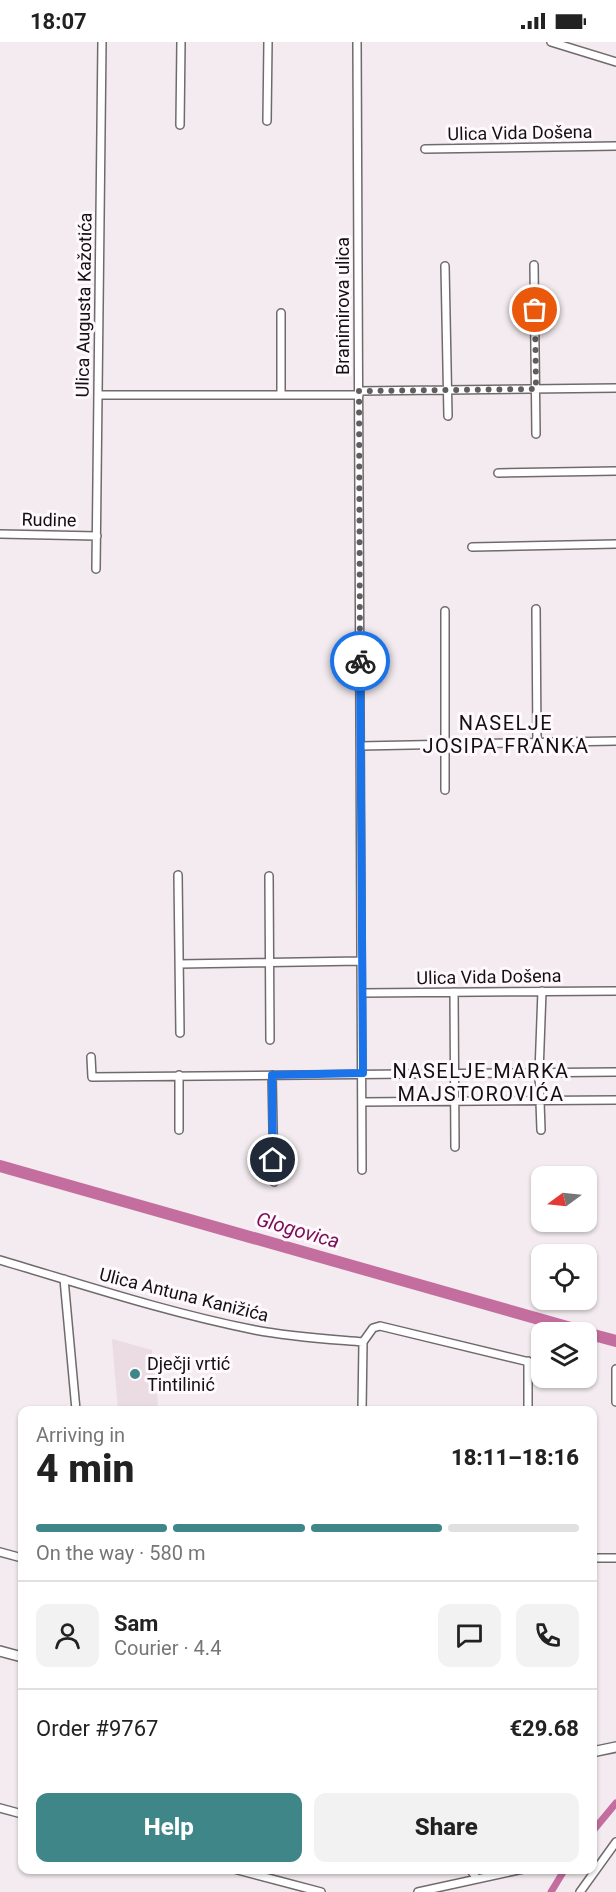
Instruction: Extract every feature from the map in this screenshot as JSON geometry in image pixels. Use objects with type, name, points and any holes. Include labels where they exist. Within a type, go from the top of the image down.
[{"type":"main road","points":[[0,1651],[18,1656]]},
{"type":"main road","points":[[597,1751],[616,1747]]},
{"type":"street","name":"Ulica Augusta Kažotića","points":[[96,569],[102,42]]},
{"type":"street","points":[[180,125],[181,42]]},
{"type":"street","points":[[267,121],[268,42]]},
{"type":"street","name":"Branimirova ulica","points":[[357,42],[362,1170]]},
{"type":"street","points":[[551,42],[616,62]]},
{"type":"street","name":"Ulica Vida Došena","points":[[425,149],[616,146]]},
{"type":"street","points":[[534,265],[536,434]]},
{"type":"street","points":[[445,266],[448,416]]},
{"type":"street","points":[[280,313],[281,395]]},
{"type":"street","points":[[98,395],[281,395],[616,388]]},
{"type":"street","points":[[498,473],[616,471]]},
{"type":"street","name":"Rudine","points":[[0,534],[97,536]]},
{"type":"street","points":[[472,547],[616,544]]},
{"type":"street","points":[[536,609],[537,743]]},
{"type":"street","points":[[445,611],[447,745],[445,790]]},
{"type":"street","points":[[360,746],[616,741]]},
{"type":"street","points":[[178,875],[180,1033]]},
{"type":"street","points":[[269,876],[270,1040]]},
{"type":"street","points":[[179,963],[361,962]]},
{"type":"street","points":[[541,1130],[539,1073],[542,991]]},
{"type":"street","name":"Ulica Vida Došena","points":[[362,993],[616,991]]},
{"type":"street","points":[[454,992],[455,1148]]},
{"type":"street","points":[[91,1057],[92,1077],[616,1072]]},
{"type":"street","points":[[179,1075],[179,1130]]},
{"type":"street","points":[[272,1075],[274,1182]]},
{"type":"street","points":[[363,1102],[616,1100]]},
{"type":"street","name":"Ulica Antuna Kanižića","points":[[0,1260],[255,1330],[301,1337],[363,1342]]},
{"type":"street","points":[[64,1279],[76,1406]]},
{"type":"street","points":[[362,1406],[363,1342],[373,1328],[390,1328],[531,1362]]},
{"type":"street","points":[[528,1361],[528,1406]]},
{"type":"street","points":[[616,1370],[616,1402]]},
{"type":"street","points":[[0,1552],[18,1557]]},
{"type":"street","points":[[597,1558],[616,1558]]},
{"type":"street","points":[[0,1808],[18,1813]]},
{"type":"street","points":[[597,1868],[616,1842]]},
{"type":"street","points":[[253,1874],[321,1892]]},
{"type":"street","points":[[474,1874],[477,1879]]},
{"type":"street","points":[[418,1892],[500,1874]]},
{"type":"street","points":[[580,1892],[593,1874]]},
{"type":"shaded area","name":"Dječji vrtić Tintilinić","points":[[112,1339],[152,1350],[152,1372],[156,1376],[158,1406],[118,1406]]},
{"type":"waterway","name":"Glogovica","points":[[0,1166],[550,1322]]},
{"type":"waterway","name":"Glogovica","points":[[597,1336],[616,1341]]},
{"type":"waterway","points":[[597,1826],[616,1803]]},
{"type":"waterway","points":[[551,1892],[562,1874]]},
{"type":"way so far","points":[[360,661],[359,391],[536,389],[535,310]]},
{"type":"place","name":"Dječji vrtić Tintilinić","points":[[135,1374]]},
{"type":"district","name":"NASELJE JOSIPA FRANKA","points":[[506,734]]},
{"type":"district","name":"NASELJE MARKA MAJSTOROVIĆA","points":[[481,1082]]},
{"type":"route","points":[[273,1160],[272,1075],[363,1073],[360,661]]}]
